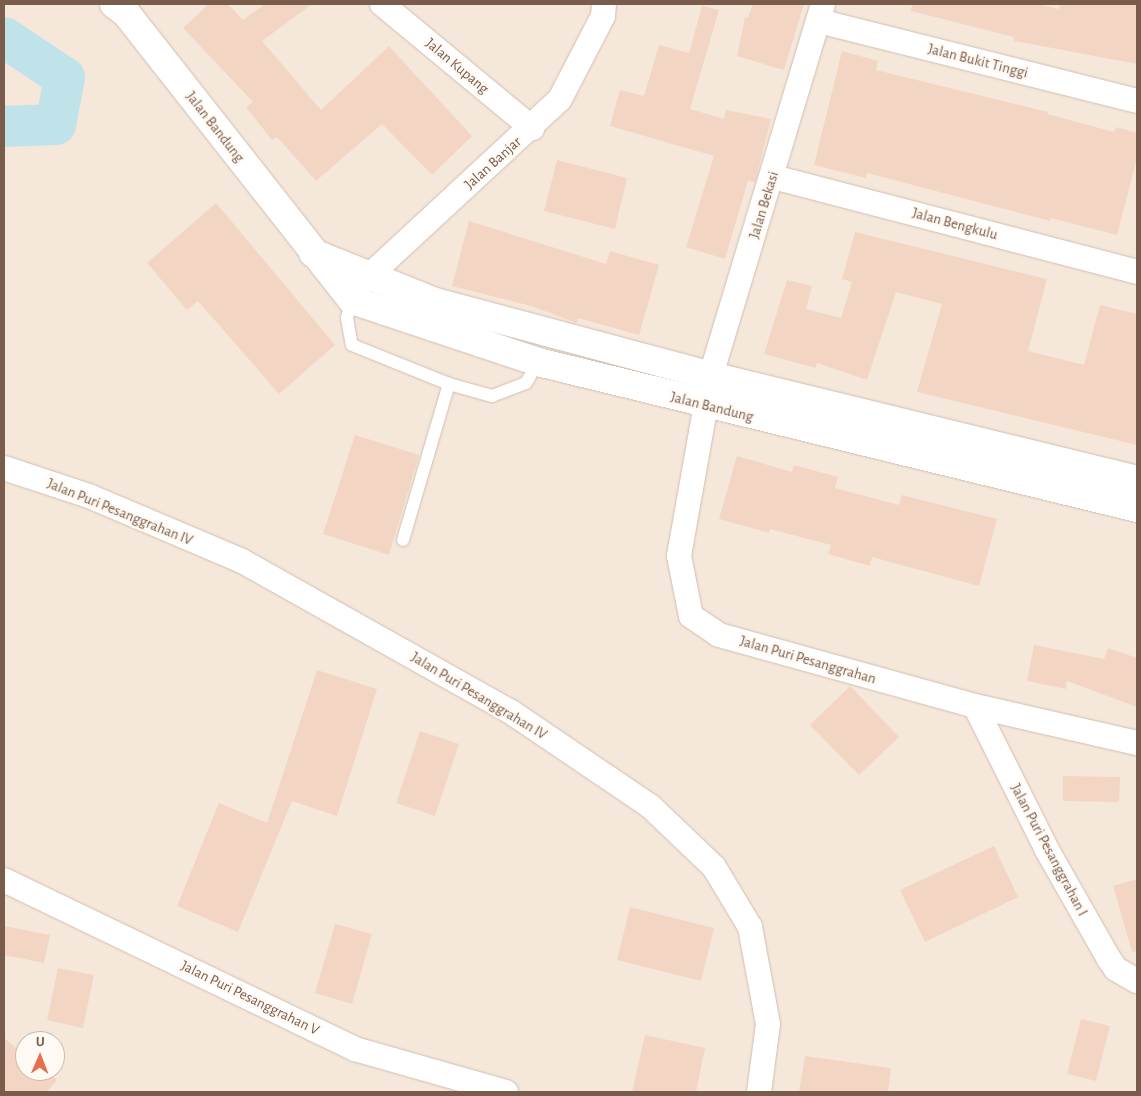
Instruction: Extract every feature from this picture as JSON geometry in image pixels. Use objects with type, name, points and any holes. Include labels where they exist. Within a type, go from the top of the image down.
[{"type":"street","name":"Jalan Kupang","points":[[382,4],[532,128]]},
{"type":"street","name":"Jalan Banjar","points":[[349,299],[370,274],[532,128],[560,99],[602,16],[604,4]]},
{"type":"street","name":"Jalan Bandung","points":[[125,7],[349,299],[538,362],[706,406],[1137,508]]},
{"type":"street","name":"Jalan Bukit Tinggi","points":[[821,12],[1137,100]]},
{"type":"street","name":"Jalan Bekasi","points":[[706,406],[711,376],[773,177],[821,12]]},
{"type":"street","name":"Jalan Bengkulu","points":[[773,177],[1137,272]]},
{"type":"street","name":"Jalan Bandung","points":[[313,253],[370,274],[435,302],[711,376],[1137,480]]},
{"type":"street","name":"Jalan Puri Pesanggrahan","points":[[706,406],[679,556],[692,616],[719,635],[975,706],[1137,743]]},
{"type":"street","name":"Jalan Puri Pesanggrahan IV","points":[[4,468],[89,496],[242,561],[511,712],[650,806],[714,867],[750,927],[768,1024],[759,1092]]},
{"type":"street","name":"Jalan Puri Pesanggrahan I","points":[[975,706],[1047,850],[1109,958],[1116,969],[1137,981]]},
{"type":"street","name":"Jalan Puri Pesanggrahan V","points":[[4,880],[355,1048],[506,1092]]},
{"type":"lane","points":[[349,299],[347,318],[352,345],[449,384],[492,396],[526,383],[538,362]]},
{"type":"lane","points":[[403,540],[449,384]]},
{"type":"shaded area","points":[[4,4],[1137,4],[1137,1092],[4,1092]]},
{"type":"building","points":[[209,4],[228,4],[243,20],[265,4],[312,4],[262,41],[321,110],[389,46],[472,136],[432,175],[382,124],[316,181],[277,137],[272,140],[246,107],[253,102],[183,28]]},
{"type":"building","points":[[753,4],[804,4],[784,70],[737,56],[745,17],[748,18]]},
{"type":"building","points":[[912,4],[1038,4],[1059,9],[1060,4],[1137,4],[1137,64],[1014,41],[1014,37],[911,11]]},
{"type":"building","points":[[702,6],[719,10],[690,109],[724,119],[726,110],[771,119],[755,182],[748,181],[725,259],[686,247],[714,156],[610,126],[620,90],[644,96],[659,45],[689,53]]},
{"type":"building","points":[[842,51],[878,61],[876,70],[1048,112],[1047,114],[1114,132],[1116,127],[1137,133],[1137,158],[1117,235],[1051,218],[1050,221],[867,173],[866,178],[814,165]]},
{"type":"building","points":[[557,160],[627,178],[615,229],[544,211]]},
{"type":"building","points":[[216,203],[335,345],[279,394],[198,301],[187,310],[147,263]]},
{"type":"building","points":[[469,221],[606,264],[610,251],[659,265],[639,335],[578,318],[577,323],[531,306],[452,286]]},
{"type":"building","points":[[855,232],[1047,279],[1028,351],[1084,365],[1100,305],[1137,314],[1137,445],[917,392],[942,304],[896,292],[867,380],[817,363],[816,368],[764,354],[787,280],[812,286],[806,309],[841,318],[852,282],[842,279]]},
{"type":"building","points":[[355,435],[419,455],[389,555],[323,534]]},
{"type":"building","points":[[737,456],[792,472],[794,465],[838,477],[835,488],[899,505],[902,495],[997,519],[979,586],[872,557],[870,566],[828,554],[831,545],[770,529],[769,533],[719,519]]},
{"type":"building","points":[[1034,645],[1104,659],[1108,648],[1137,658],[1137,707],[1067,681],[1066,689],[1027,681]]},
{"type":"building","points":[[317,670],[377,689],[337,816],[292,801],[238,932],[177,906],[219,803],[267,823]]},
{"type":"building","points":[[850,686],[899,737],[859,775],[810,725]]},
{"type":"building","points":[[420,731],[459,744],[435,816],[396,803]]},
{"type":"building","points":[[1063,776],[1120,777],[1119,802],[1063,801]]},
{"type":"building","points":[[994,846],[1018,897],[925,942],[900,890]]},
{"type":"building","points":[[1137,879],[1137,951],[1132,952],[1113,886]]},
{"type":"building","points":[[630,907],[714,928],[701,981],[617,960]]},
{"type":"building","points":[[335,924],[372,934],[352,1004],[315,993]]},
{"type":"building","points":[[4,926],[50,935],[44,963],[4,955]]},
{"type":"building","points":[[58,968],[94,975],[83,1028],[47,1020]]},
{"type":"building","points":[[1081,1019],[1110,1026],[1096,1081],[1067,1074]]},
{"type":"building","points":[[645,1035],[705,1048],[696,1092],[632,1092]]},
{"type":"building","points":[[4,1038],[15,1047],[15,1081],[56,1081],[47,1092],[4,1092]]},
{"type":"building","points":[[805,1056],[891,1068],[888,1092],[799,1092]]},
{"type":"waterway","points":[[4,37],[64,77],[55,124],[4,126]]}]
